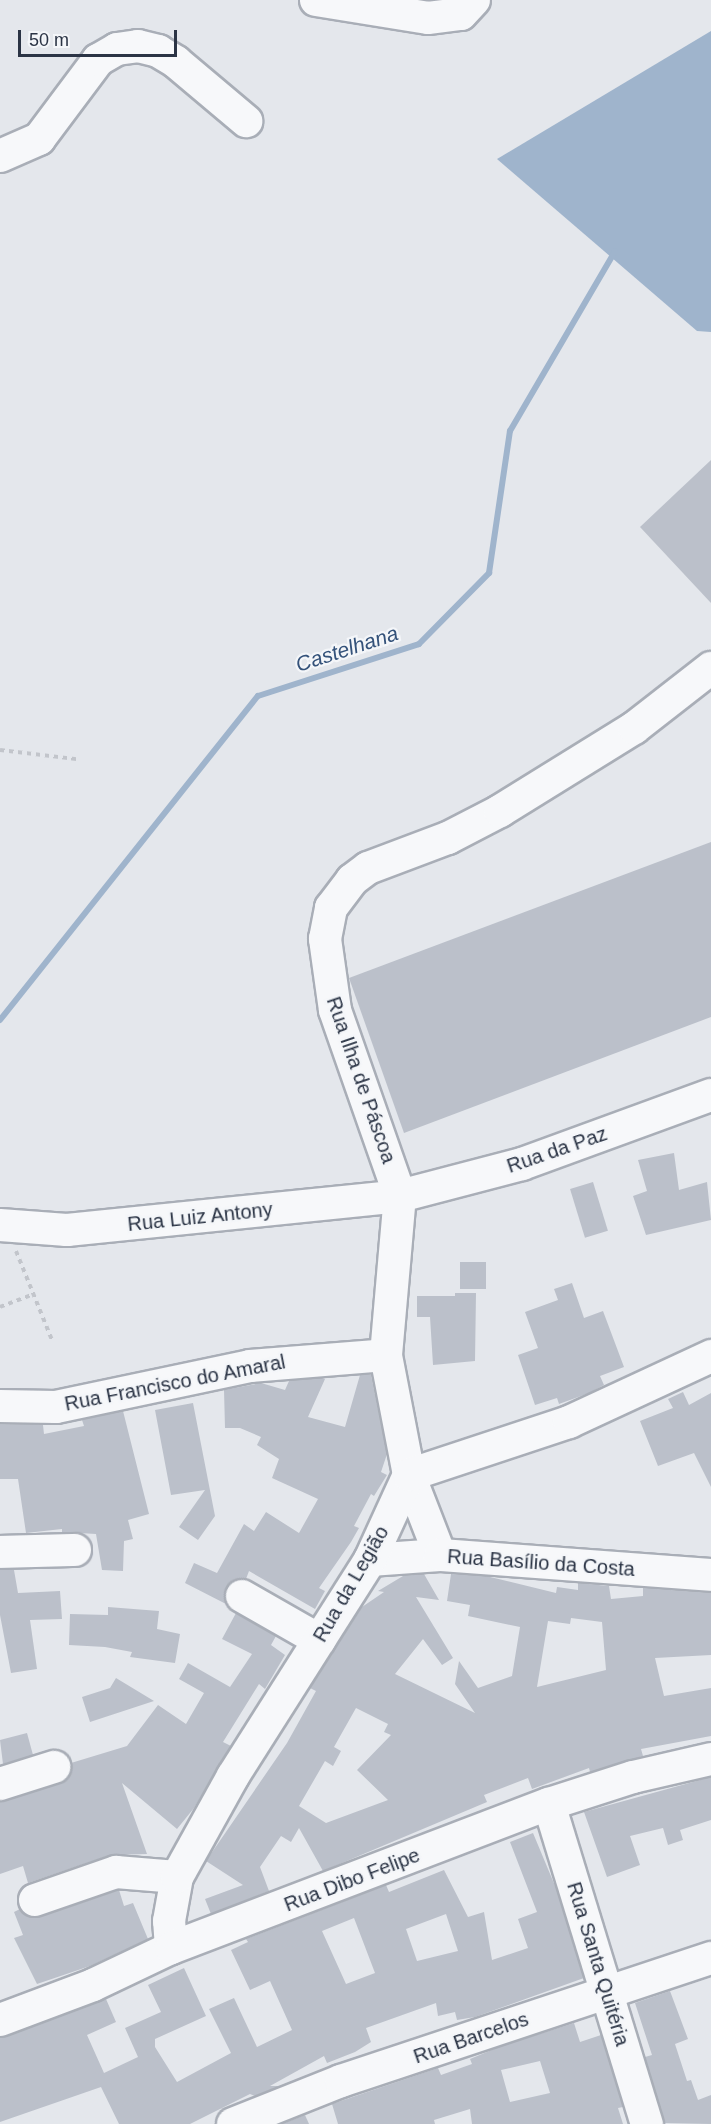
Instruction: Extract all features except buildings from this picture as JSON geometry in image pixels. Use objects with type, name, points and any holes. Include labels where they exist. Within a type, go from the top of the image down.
[{"type":"street","points":[[316,0],[428,18],[461,14],[474,0]]},
{"type":"street","points":[[0,156],[39,139],[98,60],[117,50],[138,46],[158,51],[176,62],[246,121]]},
{"type":"street","name":"Rua Ilha de Páscoa","points":[[440,1555],[409,1475],[386,1355],[400,1196],[335,1010],[325,939],[331,908],[352,880],[368,868],[448,838],[500,812],[634,728],[711,668]]},
{"type":"street","name":"Rua da Paz","points":[[400,1196],[522,1164],[711,1095]]},
{"type":"street","name":"Rua Luiz Antony","points":[[3,1226],[78,1229],[400,1196]]},
{"type":"street","name":"Rua Francisco do Amaral","points":[[0,1406],[56,1407],[250,1366],[386,1355]]},
{"type":"street","points":[[409,1475],[569,1422],[711,1356]]},
{"type":"street","name":"Rua da Legião","points":[[171,1948],[169,1921],[177,1877],[233,1776],[370,1560],[409,1475]]},
{"type":"street","points":[[0,1552],[75,1550]]},
{"type":"street","name":"Rua Basílio da Costa","points":[[370,1560],[440,1555],[711,1575]]},
{"type":"street","points":[[242,1596],[319,1640]]},
{"type":"street","name":"Rua Dibo Felipe","points":[[0,2020],[93,1984],[171,1948],[549,1804],[633,1777],[711,1759]]},
{"type":"street","points":[[0,1784],[54,1767]]},
{"type":"street","name":"Rua Santa Quitéria","points":[[549,1804],[647,2124]]},
{"type":"street","points":[[35,1900],[116,1872],[177,1877]]},
{"type":"street","name":"Rua Barcelos","points":[[233,2124],[341,2081],[711,1958]]},
{"type":"path","points":[[0,750],[76,759]]},
{"type":"path","points":[[3,1226],[52,1340]]},
{"type":"path","points":[[0,1306],[32,1295]]},
{"type":"water","points":[[711,31],[711,332],[697,331],[497,159]]},
{"type":"waterway","name":"Castelhana","points":[[0,1020],[258,696],[419,644],[489,573],[510,431],[615,251]]}]
